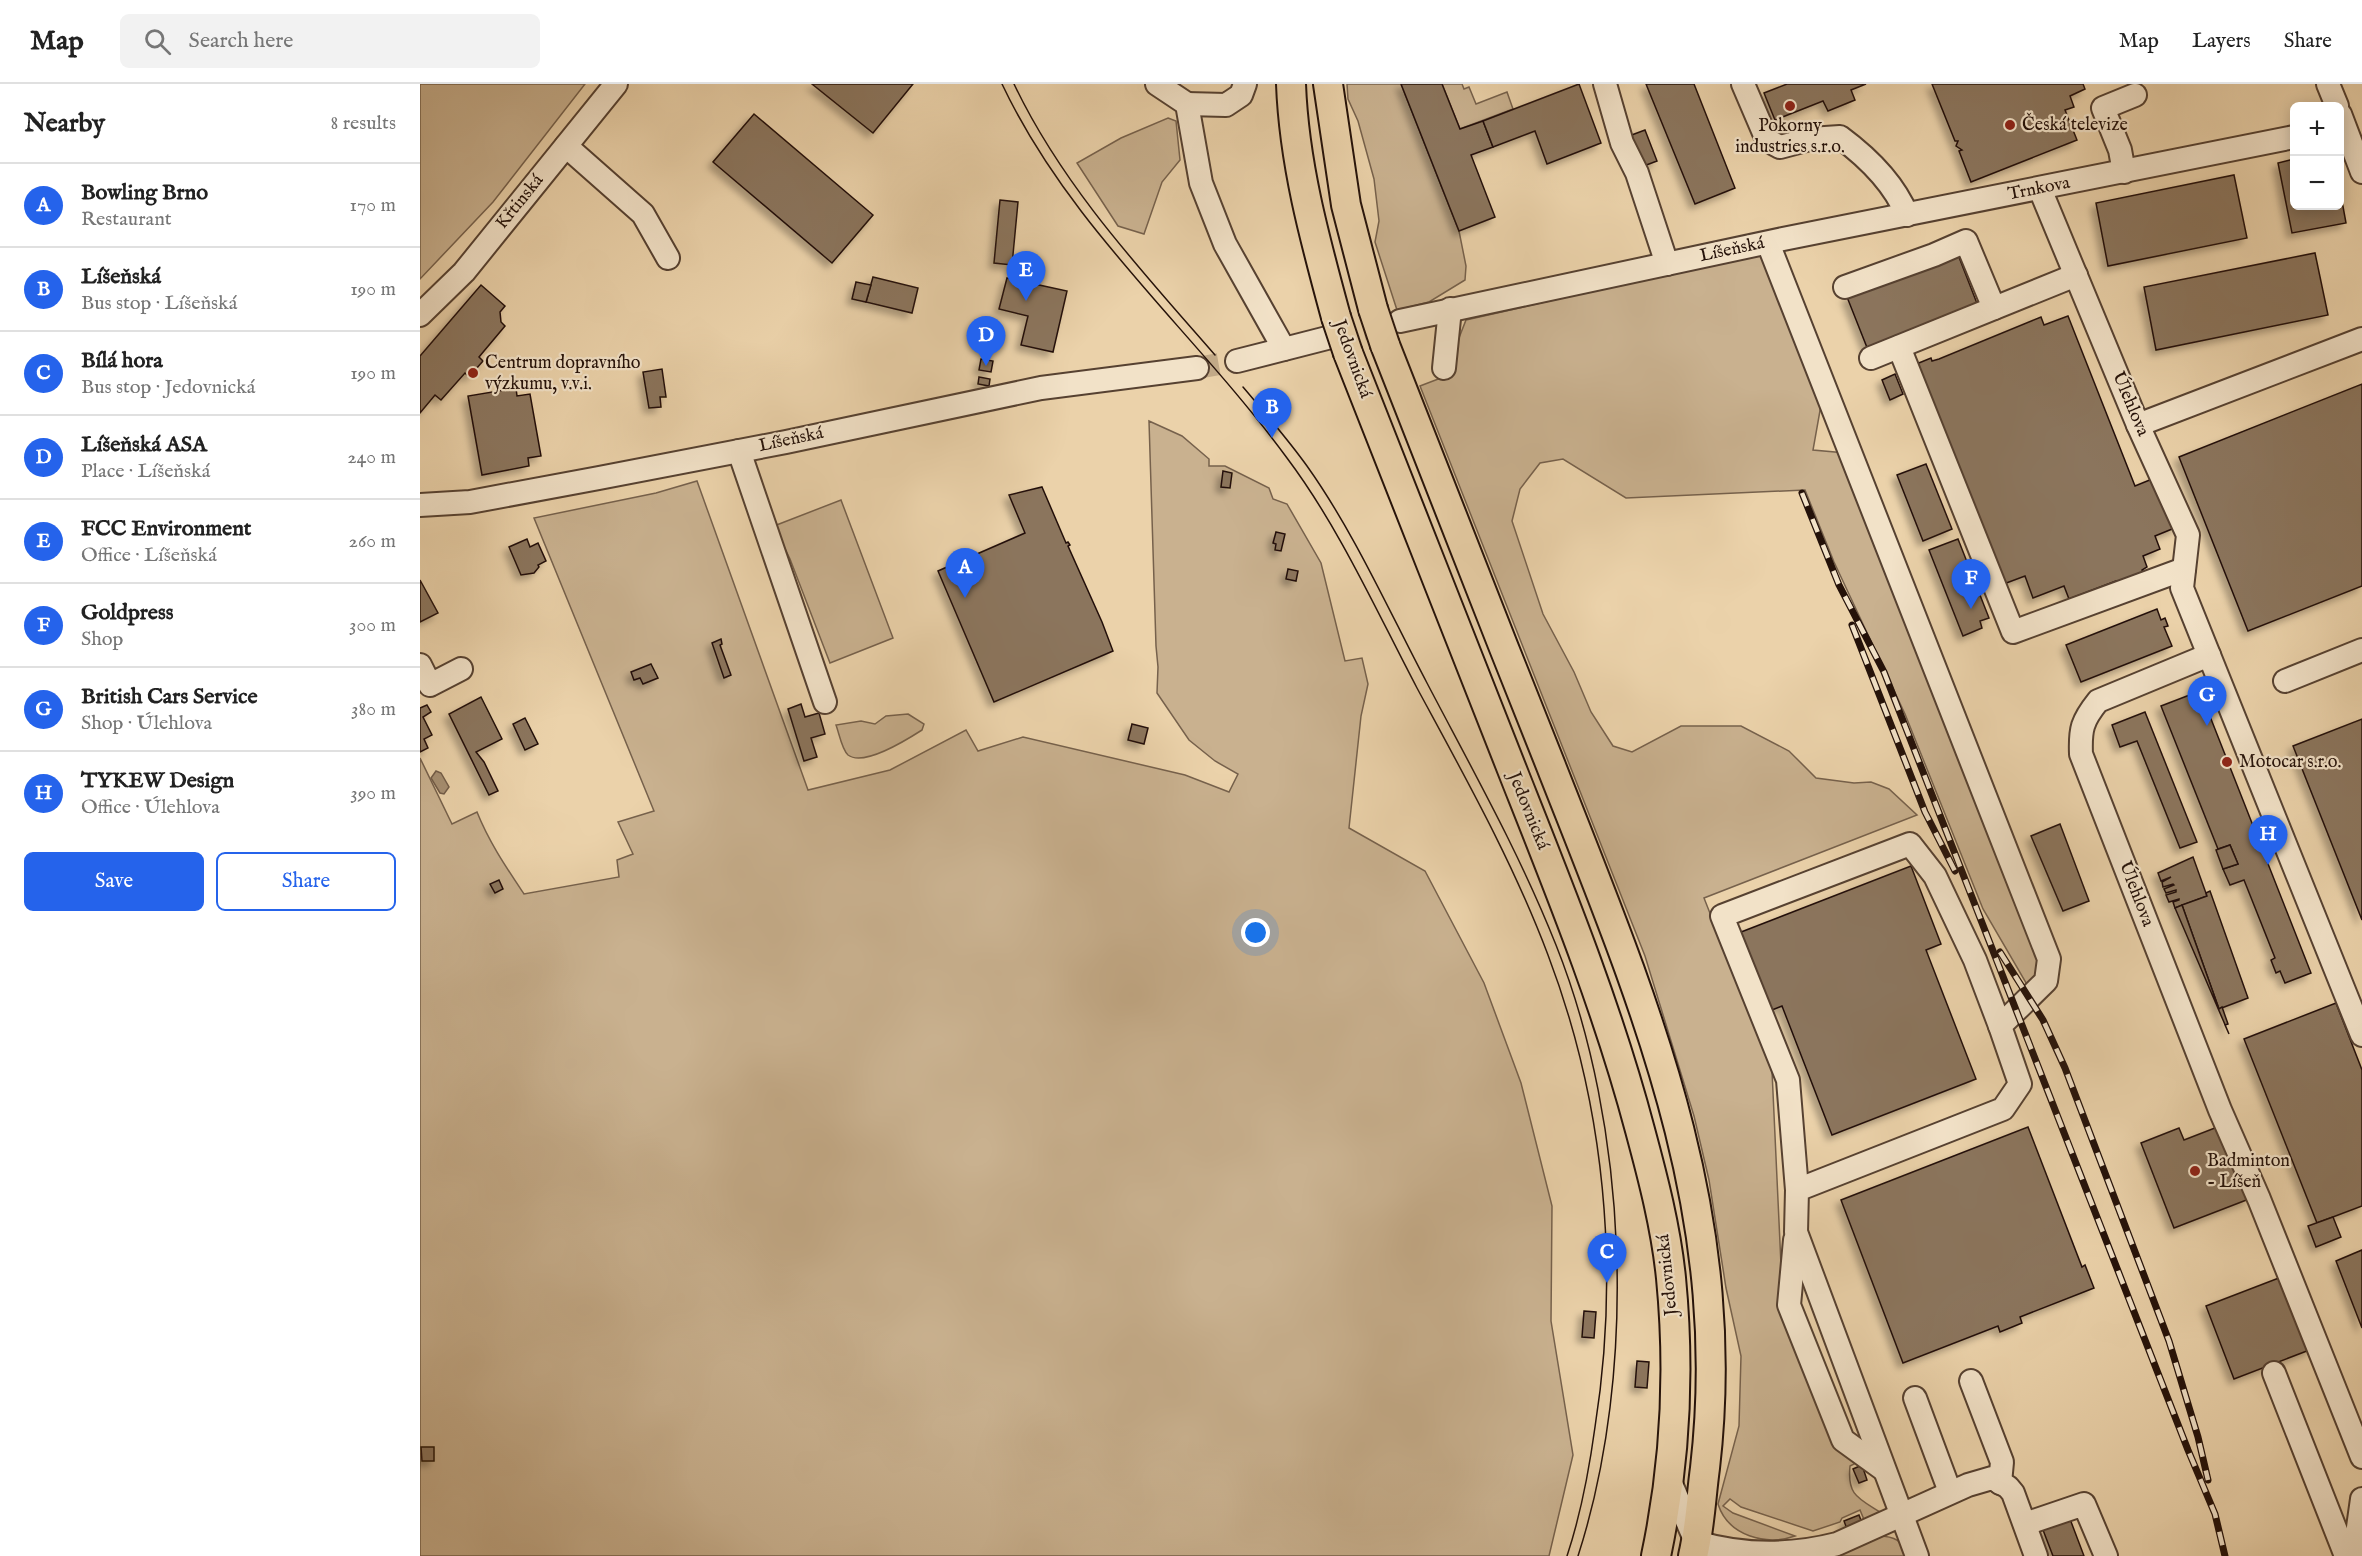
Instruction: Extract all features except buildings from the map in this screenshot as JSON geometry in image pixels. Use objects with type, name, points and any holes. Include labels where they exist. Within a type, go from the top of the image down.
[{"type":"main road","name":"Jedovnická","points":[[1291,84],[1292,122],[1307,208],[1338,335],[1578,938],[1626,1076],[1655,1184],[1671,1278],[1675,1390],[1669,1479],[1656,1556]]},
{"type":"main road","name":"Jedovnická","points":[[1328,84],[1346,205],[1384,345],[1618,938],[1661,1058],[1676,1110],[1700,1223],[1706,1272],[1711,1358],[1708,1440],[1694,1549]]},
{"type":"street","name":"Křtinská","points":[[420,315],[464,272],[616,84]]},
{"type":"street","points":[[1157,84],[1187,104],[1226,105],[1242,95],[1245,84]]},
{"type":"street","points":[[1605,84],[1622,143],[1637,173],[1667,264]]},
{"type":"street","points":[[1743,84],[1767,140],[1780,147],[1810,139],[1840,137],[1858,151],[1888,183],[1900,199],[1907,215]]},
{"type":"street","points":[[2328,84],[2362,172]]},
{"type":"street","points":[[2124,172],[2120,150],[2103,108],[2135,95]]},
{"type":"street","points":[[1187,104],[1201,183],[1225,244],[1284,349]]},
{"type":"street","name":"Trnkova","points":[[1775,241],[2290,138]]},
{"type":"street","points":[[566,146],[643,214],[668,258]]},
{"type":"street","name":"Úlehlova","points":[[2040,189],[2138,425],[2188,535],[2182,588],[2362,1035]]},
{"type":"street","points":[[1775,241],[2049,959],[2046,981],[2000,1026]]},
{"type":"street","name":"Líšeňská","points":[[1401,321],[1775,241]]},
{"type":"street","points":[[1845,287],[1966,241],[1994,308]]},
{"type":"street","points":[[1871,358],[2076,275]]},
{"type":"street","points":[[1444,368],[1450,309]]},
{"type":"street","points":[[1237,361],[1338,335]]},
{"type":"street","points":[[2138,425],[2362,339]]},
{"type":"street","points":[[1899,347],[2013,632],[2184,569]]},
{"type":"street","name":"Líšeňská","points":[[420,505],[470,502],[739,451],[1041,388],[1197,368]]},
{"type":"street","points":[[739,451],[825,702]]},
{"type":"street","points":[[2285,681],[2362,650]]},
{"type":"street","name":"Úlehlova","points":[[2209,655],[2098,701],[2085,716],[2080,733],[2081,754],[2220,1110],[2259,1199],[2362,1457]]},
{"type":"street","points":[[420,665],[430,685],[461,669]]},
{"type":"street","points":[[1797,1190],[2003,1109],[2020,1084],[1975,960],[1935,876],[1910,844],[1722,916],[1788,1080],[1797,1190],[1796,1232],[1789,1305],[1843,1440],[1883,1468]]},
{"type":"street","points":[[1796,1232],[1917,1556]]},
{"type":"street","points":[[2274,1373],[2346,1556]]},
{"type":"street","points":[[1971,1381],[2002,1462],[2000,1483]]},
{"type":"street","points":[[1915,1398],[1950,1492]]},
{"type":"street","points":[[1669,1479],[1694,1549],[1716,1548],[1758,1555],[1799,1553],[1837,1544],[1950,1492],[1992,1478],[2013,1493],[2036,1556]]},
{"type":"street","points":[[2354,1556],[2362,1499]]},
{"type":"street","points":[[2025,1524],[2084,1504],[2106,1556]]},
{"type":"shaded area","points":[[420,84],[585,84],[493,202],[420,279]]},
{"type":"shaded area","points":[[1347,84],[1401,84],[1459,231],[1466,266],[1465,280],[1429,302],[1397,310],[1375,242],[1379,221],[1374,179],[1358,121],[1348,99]]},
{"type":"shaded area","points":[[1442,84],[1462,84],[1464,89],[1469,87],[1476,104],[1507,92],[1513,109],[1460,129]]},
{"type":"shaded area","points":[[1168,118],[1176,121],[1180,160],[1162,182],[1144,234],[1118,226],[1077,163],[1121,138]]},
{"type":"shaded area","points":[[1766,252],[1821,405],[1813,450],[1846,453],[2006,860],[2000,866],[2043,974],[2029,988],[1983,909],[1905,714],[1834,562],[1805,490],[1626,498],[1563,459],[1540,463],[1520,489],[1512,521],[1543,614],[1574,672],[1591,712],[1613,746],[1632,752],[1681,726],[1741,726],[1789,751],[1816,778],[1854,783],[1871,782],[1889,789],[1917,815],[1704,898],[1772,1071],[1783,1308],[1860,1461],[1850,1466],[1852,1490],[1860,1499],[1880,1512],[1865,1522],[1860,1510],[1842,1518],[1840,1522],[1813,1531],[1741,1507],[1730,1499],[1723,1506],[1733,1513],[1795,1536],[1772,1540],[1749,1536],[1739,1531],[1723,1515],[1718,1504],[1739,1426],[1741,1356],[1726,1288],[1709,1180],[1694,1116],[1645,956],[1420,386],[1454,373],[1455,348],[1466,320]]},
{"type":"shaded area","points":[[1149,421],[1182,436],[1209,459],[1209,466],[1225,466],[1269,488],[1273,499],[1287,504],[1321,563],[1345,661],[1362,658],[1368,684],[1361,716],[1349,828],[1425,871],[1484,983],[1521,1083],[1552,1206],[1551,1321],[1573,1455],[1549,1556],[420,1556],[420,758],[452,824],[477,812],[492,844],[524,894],[619,877],[617,860],[633,854],[618,822],[654,811],[534,518],[656,493],[697,481],[808,790],[890,770],[966,730],[978,751],[1023,737],[1185,775],[1229,792],[1238,774],[1215,761],[1189,740],[1157,693]]},
{"type":"shaded area","points":[[841,500],[893,638],[830,663],[790,559],[774,526]]},
{"type":"shaded area","points":[[908,714],[924,724],[922,730],[875,755],[855,758],[846,753],[836,725],[861,721],[875,724],[886,716]]},
{"type":"shaded area","points":[[436,771],[441,773],[449,787],[444,794],[440,793],[431,778]]},
{"type":"shaded area","points":[[1878,1536],[1897,1540],[1910,1556],[1831,1556]]},
{"type":"tunnel","points":[[1331,337],[1394,322]]},
{"type":"tunnel","points":[[1197,368],[1237,361]]},
{"type":"tram line","points":[[1002,84],[1030,136],[1062,185],[1135,277],[1251,411],[1324,512],[1487,819],[1548,955],[1583,1070],[1595,1129],[1606,1248],[1606,1308],[1595,1427],[1584,1492],[1567,1556]]},
{"type":"tram line","points":[[1014,84],[1034,122],[1080,193],[1132,259],[1215,355]]},
{"type":"tram line","points":[[1243,387],[1307,466],[1356,545],[1527,878],[1556,945],[1580,1016],[1598,1091],[1610,1169],[1616,1249],[1616,1329],[1610,1408],[1597,1484],[1578,1556]]},
{"type":"railway","points":[[1802,493],[1839,585],[1884,672],[2215,1514],[2225,1556]]},
{"type":"railway","points":[[1852,625],[1925,812],[1955,871]]},
{"type":"railway","points":[[2000,952],[2043,1020],[2065,1068],[2169,1341],[2198,1437],[2208,1480]]},
{"type":"place","name":"Pokorny industries s.r.o.","points":[[1790,106]]},
{"type":"place","name":"Česká televize","points":[[2010,125]]},
{"type":"place","name":"FCC Environment","points":[[1026,301]]},
{"type":"place","name":"Líšeňská ASA","points":[[986,366]]},
{"type":"place","name":"Centrum dopravního výzkumu, v.v.i.","points":[[473,373]]},
{"type":"place","name":"Líšeňská","points":[[1272,438]]},
{"type":"place","name":"Bowling Brno","points":[[965,598]]},
{"type":"place","name":"Goldpress","points":[[1971,609]]},
{"type":"place","name":"British Cars Service","points":[[2207,726]]},
{"type":"place","name":"Motocar s.r.o.","points":[[2227,762]]},
{"type":"place","name":"TYKEW Design","points":[[2268,865]]},
{"type":"place","name":"Badminton - Líšeň","points":[[2195,1171]]},
{"type":"place","name":"Bílá hora","points":[[1607,1283]]}]
